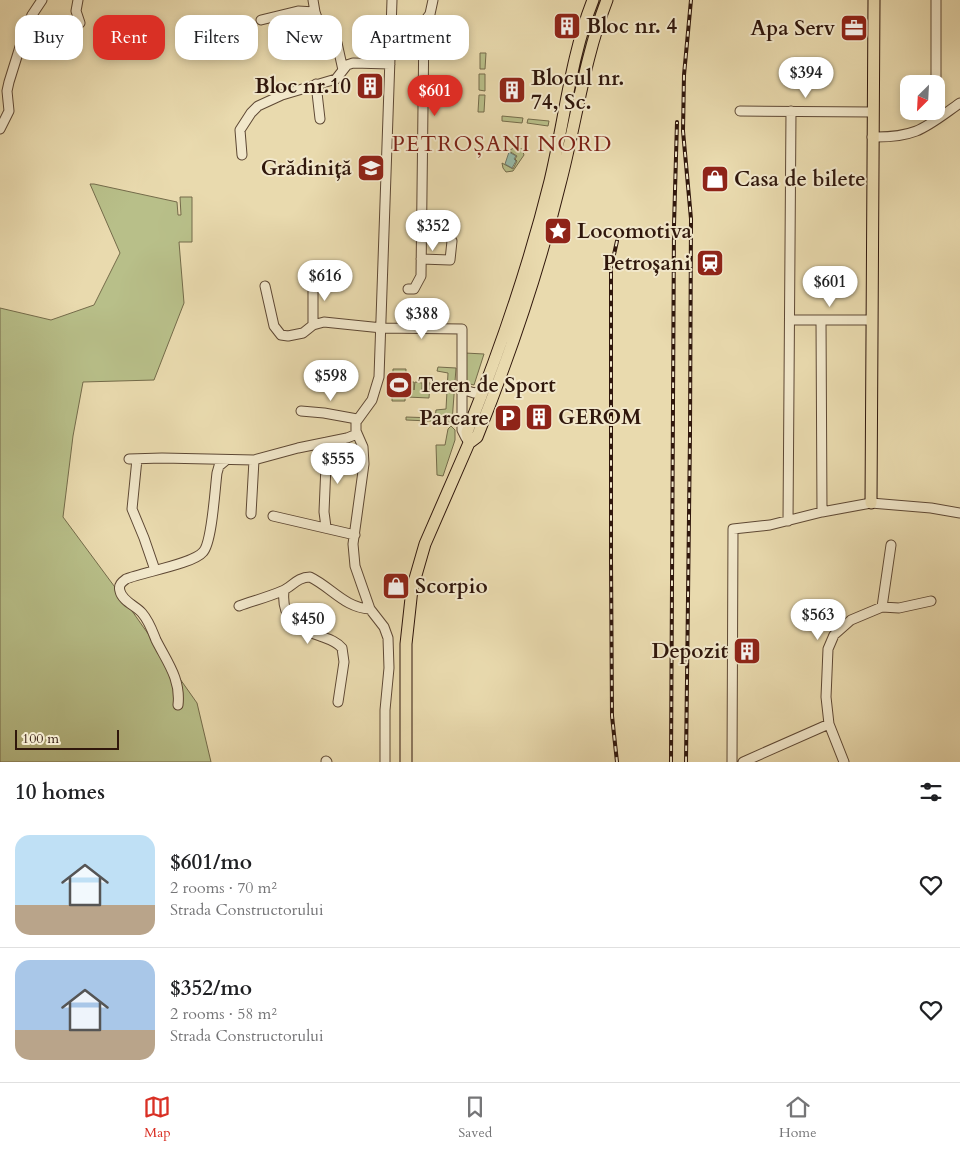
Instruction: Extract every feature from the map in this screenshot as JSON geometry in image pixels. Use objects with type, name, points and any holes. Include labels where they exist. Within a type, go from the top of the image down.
[{"type":"main road","points":[[469,443],[467,432],[520,286],[558,171],[579,47],[593,0]]},
{"type":"main road","points":[[406,762],[406,644],[413,582],[425,544],[469,443],[477,436],[501,376],[530,287],[558,171],[591,50],[607,0]]},
{"type":"main road","points":[[870,503],[874,0]]},
{"type":"street","points":[[0,129],[9,111],[7,91],[24,34],[32,15],[42,0]]},
{"type":"street","points":[[77,15],[76,11],[78,0]]},
{"type":"street","points":[[313,0],[315,12],[324,35],[337,42],[343,70]]},
{"type":"street","points":[[385,762],[385,710],[390,648],[384,628],[372,612],[355,566],[353,544],[364,464],[363,448],[357,434],[357,419],[372,400],[378,385],[382,328],[392,0]]},
{"type":"street","points":[[408,290],[414,289],[421,276],[424,22],[430,14],[433,0]]},
{"type":"street","points":[[936,0],[936,75]]},
{"type":"street","points":[[261,20],[298,11],[315,12]]},
{"type":"street","points":[[242,155],[240,130],[247,118],[258,106],[282,95],[336,79],[347,65],[353,63],[390,64]]},
{"type":"street","points":[[316,84],[320,119]]},
{"type":"street","points":[[945,111],[960,103]]},
{"type":"street","points":[[740,111],[873,112]]},
{"type":"street","points":[[788,521],[791,111]]},
{"type":"street","points":[[872,137],[911,134],[920,130],[931,120]]},
{"type":"street","points":[[421,259],[450,260],[452,241]]},
{"type":"street","points":[[312,279],[313,325]]},
{"type":"street","points":[[265,286],[274,326],[281,335],[288,336],[303,333],[313,325],[324,322],[382,328],[462,329],[462,430],[469,443]]},
{"type":"street","points":[[790,320],[871,320]]},
{"type":"street","points":[[821,320],[822,512]]},
{"type":"street","points":[[462,389],[474,393],[483,391]]},
{"type":"street","points":[[301,411],[357,419]]},
{"type":"street","points":[[155,570],[132,509],[133,459],[254,460],[357,434]]},
{"type":"street","points":[[326,527],[324,512],[327,442]]},
{"type":"street","points":[[178,705],[177,680],[149,622],[142,612],[122,597],[120,592],[122,582],[126,579],[195,558],[204,551],[209,538],[217,473],[219,466],[225,460]]},
{"type":"street","points":[[251,514],[254,460]]},
{"type":"street","points":[[732,762],[733,530],[788,521],[822,512],[870,503],[931,508],[960,513]]},
{"type":"street","points":[[273,516],[355,535]]},
{"type":"street","points":[[882,607],[891,545]]},
{"type":"street","points":[[239,606],[284,591],[298,580],[310,577],[347,602],[372,612]]},
{"type":"street","points":[[284,591],[284,607],[287,614],[300,629],[331,640],[342,648],[344,662],[338,702]]},
{"type":"street","points":[[844,762],[829,724],[826,697],[828,649],[834,635],[852,620],[882,607],[899,608],[931,601]]},
{"type":"street","points":[[743,762],[829,724]]},
{"type":"green space","points":[[598,0],[601,0],[565,150],[561,149],[587,31]]},
{"type":"green space","points":[[480,53],[486,53],[485,69],[480,69]]},
{"type":"green space","points":[[479,74],[485,74],[485,91],[479,90]]},
{"type":"green space","points":[[479,95],[485,95],[484,112],[478,112]]},
{"type":"green space","points":[[502,116],[523,118],[522,123],[502,121]]},
{"type":"green space","points":[[528,119],[549,121],[548,126],[527,123]]},
{"type":"green space","points":[[515,147],[522,149],[524,155],[513,171],[506,172],[502,163],[513,169],[517,156],[509,151],[507,152]]},
{"type":"green space","points":[[90,184],[177,202],[178,215],[181,215],[180,197],[192,197],[192,242],[179,242],[184,303],[154,380],[83,382],[73,436],[63,517],[197,703],[211,762],[0,762],[0,308],[51,320],[94,305],[120,253]]},
{"type":"green space","points":[[465,353],[484,354],[474,385],[466,383]]},
{"type":"green space","points":[[438,367],[456,368],[452,422],[406,420],[406,417],[435,418],[436,410],[446,409],[448,373],[437,371]]},
{"type":"green space","name":"Teren de Sport","points":[[393,369],[406,369],[405,401],[392,401]]},
{"type":"green space","points":[[407,382],[414,382],[414,390],[415,382],[422,383],[422,391],[423,382],[430,383],[429,398],[407,397]]},
{"type":"green space","points":[[451,426],[455,430],[455,440],[443,476],[437,475],[436,445],[445,445],[448,429]]},
{"type":"shaded area","points":[[509,152],[516,156],[514,159],[516,161],[512,168],[505,164]]},
{"type":"railway","points":[[686,762],[691,219],[683,131],[684,75],[691,0]]},
{"type":"railway","points":[[671,762],[674,225],[677,122]]},
{"type":"railway","points":[[617,241],[611,268],[612,716],[617,762]]},
{"type":"place","name":"Bloc nr. 4","points":[[567,26]]},
{"type":"place","name":"Apa Serv","points":[[854,28]]},
{"type":"place","name":"Bloc nr.10","points":[[370,86]]},
{"type":"place","name":"Blocul nr. 74, Sc.","points":[[512,90]]},
{"type":"place","name":"Grădiniță","points":[[371,168]]},
{"type":"place","name":"Casa de bilete","points":[[715,179]]},
{"type":"place","name":"Locomotiva","points":[[558,231]]},
{"type":"place","name":"Petroșani","points":[[710,263]]},
{"type":"place","name":"Teren de Sport","points":[[399,385]]},
{"type":"place","name":"GEROM","points":[[539,417]]},
{"type":"place","name":"Parcare","points":[[508,418]]},
{"type":"place","name":"Scorpio","points":[[396,586]]},
{"type":"place","name":"Depozit","points":[[747,651]]},
{"type":"district","name":"PETROȘANI NORD","points":[[502,144]]}]
